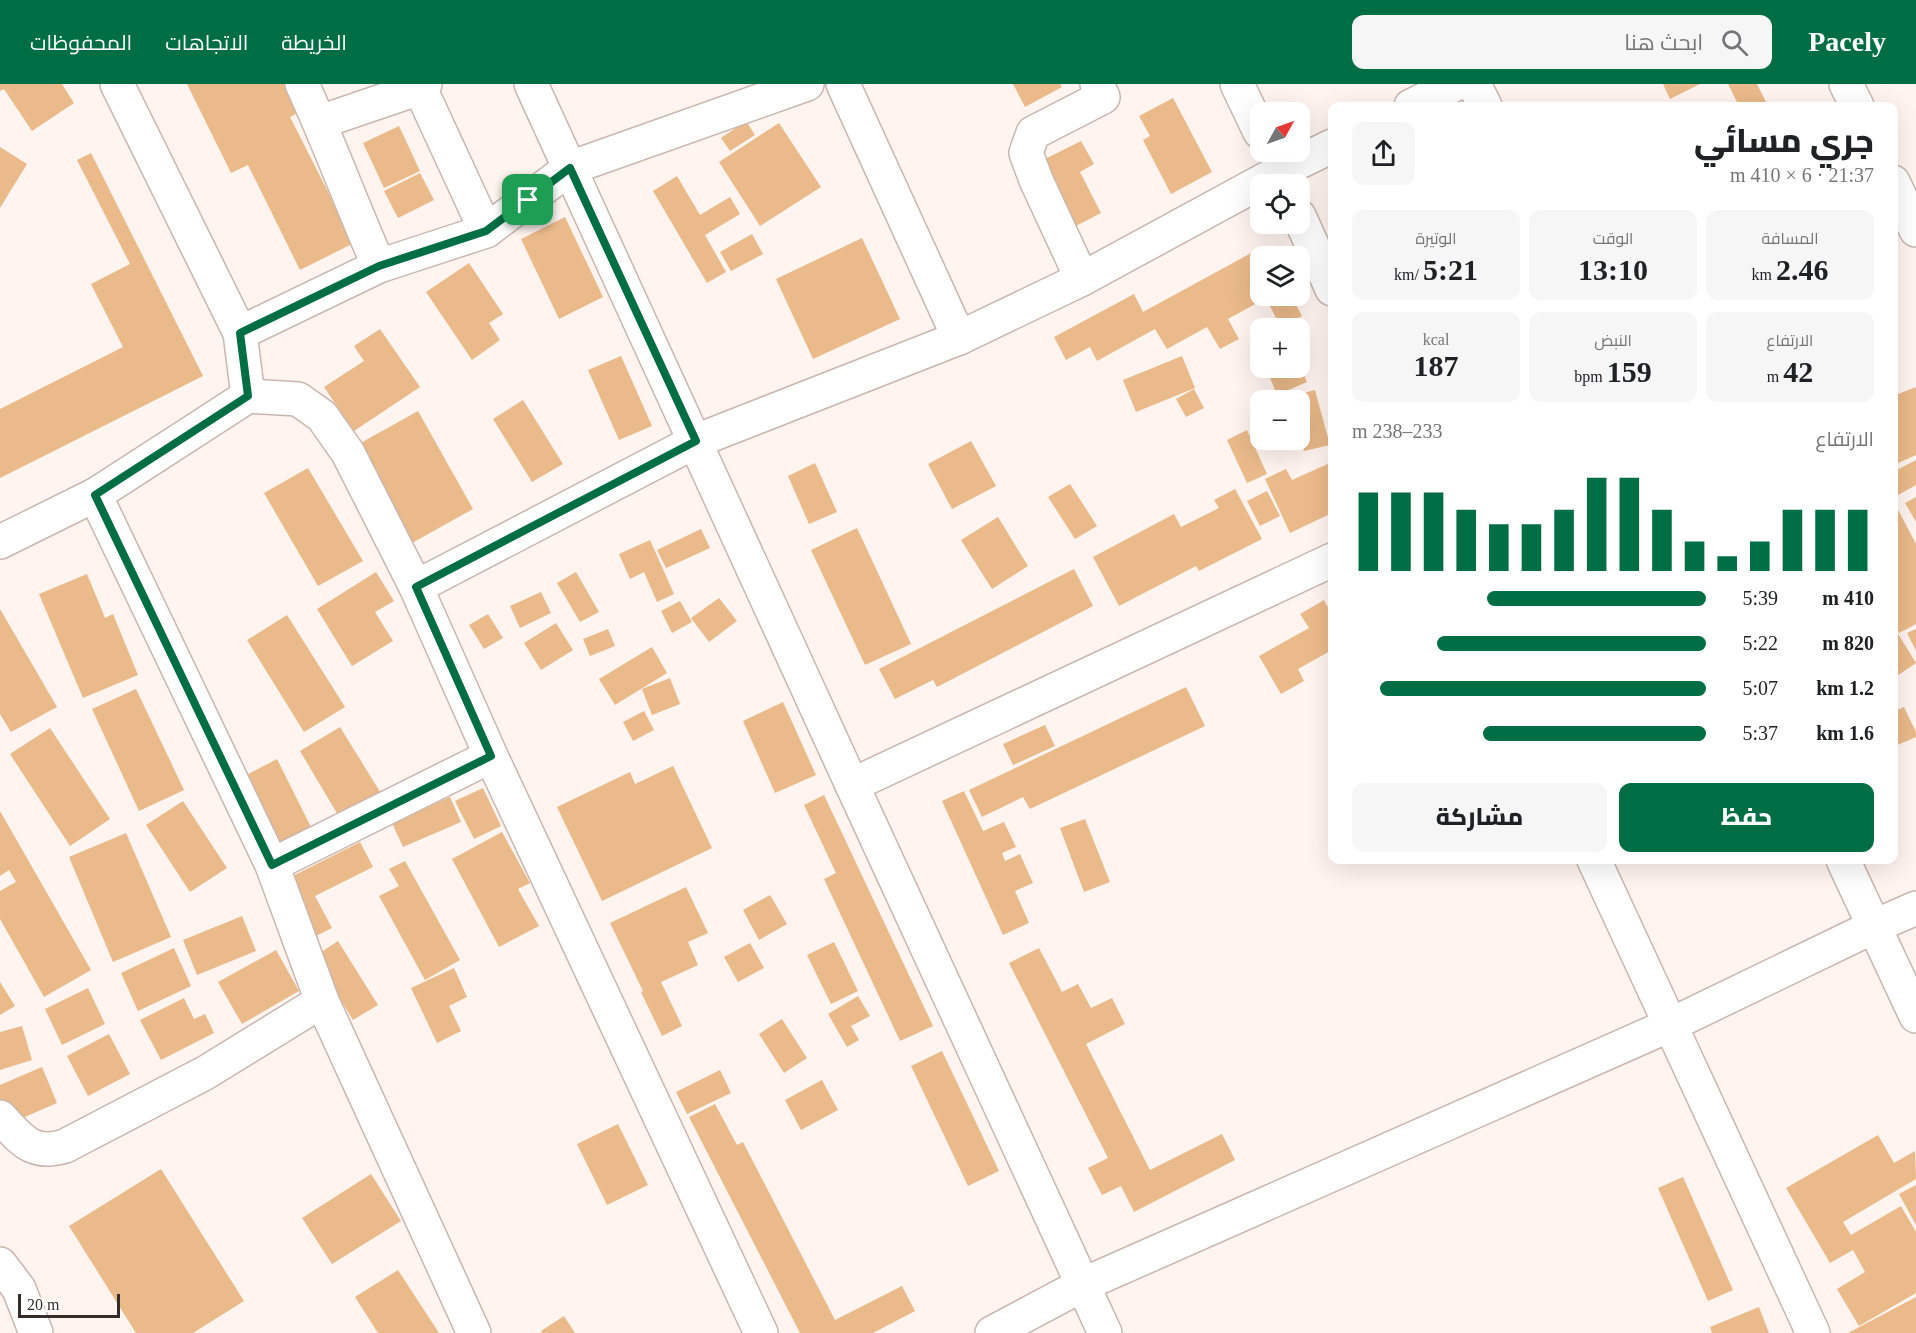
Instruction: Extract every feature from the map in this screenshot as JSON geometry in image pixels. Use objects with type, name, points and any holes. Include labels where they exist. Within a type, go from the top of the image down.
[{"type":"street","points":[[117,84],[240,333],[248,396]]},
{"type":"street","points":[[302,84],[379,266]]},
{"type":"street","points":[[531,84],[1105,1333]]},
{"type":"street","points":[[240,333],[379,266],[486,231],[570,168],[807,84]]},
{"type":"street","points":[[843,84],[959,338]]},
{"type":"street","points":[[1237,84],[1250,111]]},
{"type":"street","points":[[1419,102],[1456,84]]},
{"type":"street","points":[[1474,84],[1483,102]]},
{"type":"street","points":[[1846,84],[1855,102]]},
{"type":"street","points":[[320,122],[422,86],[486,231]]},
{"type":"street","points":[[1082,279],[1035,180],[1026,153],[1033,133],[1108,88]]},
{"type":"street","points":[[416,587],[696,441],[959,338],[1082,279],[1278,169],[1328,148]]},
{"type":"street","points":[[1898,193],[1916,231]]},
{"type":"street","points":[[1307,234],[1328,280]]},
{"type":"street","points":[[0,542],[95,495],[248,396],[297,399],[321,416],[348,453],[416,587],[491,756],[761,1333]]},
{"type":"street","points":[[95,495],[272,865],[321,1001],[474,1333]]},
{"type":"street","points":[[852,785],[1328,562]]},
{"type":"street","points":[[272,865],[491,756]]},
{"type":"street","points":[[1596,864],[1813,1333]]},
{"type":"street","points":[[1845,864],[1916,1016]]},
{"type":"street","points":[[992,1333],[1082,1285],[1670,1025],[1875,926],[1916,909]]},
{"type":"street","points":[[0,1118],[27,1143],[36,1148],[51,1150],[65,1146],[205,1073],[321,1001]]},
{"type":"street","points":[[0,1264],[19,1289],[36,1333]]},
{"type":"building","points":[[0,84],[62,84],[74,103],[32,131],[4,89],[0,91]]},
{"type":"building","points":[[187,84],[296,84],[308,108],[290,117],[354,243],[300,270],[248,165],[231,173]]},
{"type":"building","points":[[1013,84],[1060,84],[1062,87],[1025,107]]},
{"type":"building","points":[[1663,84],[1700,84],[1670,99]]},
{"type":"building","points":[[1728,84],[1757,84],[1766,102],[1737,102]]},
{"type":"building","points":[[1173,98],[1212,172],[1171,194],[1143,140],[1150,136],[1139,116]]},
{"type":"building","points":[[746,121],[755,135],[730,151],[721,138]]},
{"type":"building","points":[[779,123],[821,187],[760,226],[719,162]]},
{"type":"building","points":[[399,126],[420,171],[384,188],[363,143]]},
{"type":"building","points":[[1081,141],[1094,164],[1080,172],[1101,213],[1076,226],[1043,160]]},
{"type":"building","points":[[0,147],[27,164],[0,208]]},
{"type":"building","points":[[91,153],[203,376],[0,478],[0,409],[123,347],[91,284],[130,264],[77,160]]},
{"type":"building","points":[[420,173],[434,200],[398,218],[384,191]]},
{"type":"building","points":[[677,176],[700,215],[730,197],[740,214],[705,235],[726,272],[707,283],[653,191]]},
{"type":"building","points":[[565,217],[603,297],[559,319],[521,239]]},
{"type":"building","points":[[752,234],[763,254],[731,271],[720,252]]},
{"type":"building","points":[[862,238],[900,319],[813,359],[776,279]]},
{"type":"building","points":[[1250,254],[1252,306],[1228,319],[1239,339],[1220,349],[1207,327],[1167,349],[1155,329],[1097,361],[1090,347],[1066,360],[1054,337],[1134,294],[1143,312]]},
{"type":"building","points":[[469,263],[503,314],[489,323],[500,340],[472,360],[426,292]]},
{"type":"building","points":[[1270,306],[1296,306],[1302,316],[1298,318],[1276,318]]},
{"type":"building","points":[[380,329],[420,387],[354,431],[324,387],[364,361],[354,346]]},
{"type":"building","points":[[621,356],[652,426],[619,440],[588,370]]},
{"type":"building","points":[[1182,356],[1195,388],[1136,412],[1123,380]]},
{"type":"building","points":[[1270,378],[1305,378],[1307,382],[1289,390],[1275,390]]},
{"type":"building","points":[[1916,387],[1916,455],[1898,463],[1898,394]]},
{"type":"building","points":[[1194,389],[1204,408],[1186,417],[1176,399]]},
{"type":"building","points":[[1315,390],[1328,445],[1310,450],[1310,391]]},
{"type":"building","points":[[523,400],[563,464],[532,482],[493,419]]},
{"type":"building","points":[[418,411],[473,509],[412,543],[357,445]]},
{"type":"building","points":[[1247,430],[1250,437],[1250,450],[1256,450],[1267,474],[1247,483],[1227,440]]},
{"type":"building","points":[[971,441],[996,486],[952,509],[928,464]]},
{"type":"building","points":[[1916,460],[1916,485],[1898,495],[1898,469]]},
{"type":"building","points":[[815,463],[837,512],[809,524],[788,476]]},
{"type":"building","points":[[1328,464],[1328,515],[1290,533],[1265,479],[1286,469],[1292,480]]},
{"type":"building","points":[[308,468],[363,561],[318,586],[264,493]]},
{"type":"building","points":[[1070,484],[1097,526],[1075,539],[1048,497]]},
{"type":"building","points":[[1235,489],[1262,539],[1199,571],[1196,566],[1119,606],[1093,557],[1174,514],[1181,527],[1219,508],[1214,500]]},
{"type":"building","points":[[1267,491],[1280,516],[1260,526],[1247,501]]},
{"type":"building","points":[[1916,497],[1916,522],[1905,503]]},
{"type":"building","points":[[1898,510],[1916,544],[1916,624],[1899,633]]},
{"type":"building","points":[[998,517],[1028,566],[992,589],[961,540]]},
{"type":"building","points":[[857,528],[911,644],[865,665],[811,550]]},
{"type":"building","points":[[701,529],[710,548],[666,568],[657,550]]},
{"type":"building","points":[[650,540],[674,594],[657,602],[644,572],[630,579],[619,554]]},
{"type":"building","points":[[1074,569],[1093,606],[937,687],[933,680],[895,699],[879,669]]},
{"type":"building","points":[[376,572],[394,601],[375,612],[393,641],[352,666],[317,609]]},
{"type":"building","points":[[576,572],[599,612],[580,622],[557,583]]},
{"type":"building","points":[[87,574],[105,618],[113,614],[138,675],[83,698],[39,594]]},
{"type":"building","points":[[541,592],[551,613],[520,628],[510,606]]},
{"type":"building","points":[[719,598],[737,621],[709,642],[691,618]]},
{"type":"building","points":[[1324,600],[1328,608],[1328,652],[1298,669],[1304,681],[1281,694],[1259,656],[1309,628],[1300,614]]},
{"type":"building","points":[[680,601],[692,622],[672,633],[661,611]]},
{"type":"building","points":[[0,609],[57,707],[11,732],[0,714]]},
{"type":"building","points":[[488,614],[503,638],[484,649],[469,625]]},
{"type":"building","points":[[287,615],[345,707],[304,732],[247,640]]},
{"type":"building","points":[[556,623],[573,650],[541,670],[524,643]]},
{"type":"building","points":[[608,629],[615,646],[590,656],[583,639]]},
{"type":"building","points":[[1916,629],[1916,651],[1907,633]]},
{"type":"building","points":[[1898,634],[1916,663],[1898,675]]},
{"type":"building","points":[[652,647],[667,673],[615,705],[599,679]]},
{"type":"building","points":[[670,678],[680,704],[652,715],[642,689]]},
{"type":"building","points":[[1186,687],[1205,726],[1030,809],[1023,797],[982,817],[969,790]]},
{"type":"building","points":[[136,689],[184,790],[139,811],[92,709]]},
{"type":"building","points":[[783,702],[816,775],[775,793],[743,721]]},
{"type":"building","points":[[1904,707],[1916,732],[1916,737],[1898,745],[1898,710]]},
{"type":"building","points":[[644,711],[654,730],[633,741],[623,722]]},
{"type":"building","points":[[1045,725],[1055,746],[1013,765],[1003,744]]},
{"type":"building","points":[[340,727],[382,795],[341,820],[300,751]]},
{"type":"building","points":[[50,728],[110,819],[70,846],[10,754]]},
{"type":"building","points":[[277,759],[312,829],[269,850],[235,781]]},
{"type":"building","points":[[673,766],[712,848],[602,901],[557,807],[630,772],[635,784]]},
{"type":"building","points":[[483,788],[501,826],[474,839],[455,801]]},
{"type":"building","points":[[964,791],[983,831],[1004,822],[1016,847],[1002,853],[1005,861],[1020,854],[1033,883],[1015,891],[1029,923],[1003,935],[942,801]]},
{"type":"building","points":[[824,795],[933,1026],[900,1041],[824,879],[836,873],[804,805]]},
{"type":"building","points":[[450,797],[461,822],[403,847],[392,823]]},
{"type":"building","points":[[183,801],[227,868],[190,892],[146,825]]},
{"type":"building","points":[[0,811],[91,970],[44,997],[0,919],[0,891],[16,882],[9,870],[0,876]]},
{"type":"building","points":[[1085,819],[1110,882],[1084,892],[1060,828]]},
{"type":"building","points":[[502,832],[530,883],[518,889],[539,926],[499,947],[452,859]]},
{"type":"building","points":[[126,833],[171,937],[113,962],[69,857]]},
{"type":"building","points":[[360,842],[373,867],[315,896],[332,928],[312,938],[283,881]]},
{"type":"building","points":[[405,861],[460,960],[425,980],[379,896],[399,886],[389,869]]},
{"type":"building","points":[[686,887],[708,933],[688,942],[698,965],[661,982],[682,1026],[662,1036],[610,923]]},
{"type":"building","points":[[770,895],[787,924],[759,940],[743,910]]},
{"type":"building","points":[[242,916],[256,951],[197,975],[183,940]]},
{"type":"building","points":[[338,941],[378,1005],[353,1020],[314,957]]},
{"type":"building","points":[[834,942],[858,991],[831,1004],[807,955]]},
{"type":"building","points":[[750,943],[764,968],[738,982],[724,957]]},
{"type":"building","points":[[174,948],[191,986],[138,1011],[121,973]]},
{"type":"building","points":[[1039,948],[1062,992],[1078,984],[1091,1008],[1112,998],[1125,1024],[1086,1044],[1150,1170],[1222,1134],[1235,1160],[1134,1212],[1121,1186],[1102,1195],[1088,1168],[1108,1158],[1009,963]]},
{"type":"building","points":[[276,950],[299,991],[242,1024],[218,982]]},
{"type":"building","points":[[454,968],[467,997],[449,1006],[461,1031],[437,1043],[411,988]]},
{"type":"building","points":[[0,982],[15,1006],[0,1015]]},
{"type":"building","points":[[88,988],[105,1024],[62,1045],[45,1009]]},
{"type":"building","points":[[858,996],[870,1016],[851,1026],[859,1040],[847,1047],[828,1014]]},
{"type":"building","points":[[184,998],[194,1019],[205,1014],[214,1033],[161,1060],[140,1020]]},
{"type":"building","points":[[782,1019],[807,1058],[784,1073],[759,1034]]},
{"type":"building","points":[[22,1026],[32,1060],[0,1070],[0,1032]]},
{"type":"building","points":[[109,1034],[130,1074],[88,1096],[67,1056]]},
{"type":"building","points":[[942,1051],[999,1171],[968,1186],[911,1066]]},
{"type":"building","points":[[42,1067],[57,1103],[11,1123],[0,1098],[0,1085]]},
{"type":"building","points":[[720,1070],[731,1093],[687,1114],[676,1092]]},
{"type":"building","points":[[822,1080],[838,1110],[801,1130],[785,1100]]},
{"type":"building","points":[[715,1104],[737,1145],[743,1142],[835,1320],[902,1286],[915,1311],[873,1333],[800,1333],[689,1117]]},
{"type":"building","points":[[618,1124],[648,1185],[607,1205],[577,1144]]},
{"type":"building","points":[[1878,1135],[1894,1163],[1915,1151],[1916,1179],[1843,1222],[1851,1235],[1901,1206],[1916,1232],[1916,1293],[1859,1326],[1837,1289],[1865,1272],[1853,1250],[1830,1263],[1786,1188]]},
{"type":"building","points":[[161,1169],[244,1301],[193,1333],[136,1333],[69,1226]]},
{"type":"building","points":[[371,1174],[401,1221],[332,1264],[302,1218]]},
{"type":"building","points":[[1683,1177],[1733,1290],[1708,1301],[1658,1188]]},
{"type":"building","points":[[1916,1185],[1916,1225],[1899,1194]]},
{"type":"building","points":[[398,1270],[439,1333],[378,1333],[355,1297]]},
{"type":"building","points":[[1916,1297],[1916,1333],[1848,1333]]},
{"type":"building","points":[[1759,1307],[1769,1333],[1712,1333],[1710,1327]]},
{"type":"building","points":[[564,1316],[575,1333],[542,1333],[541,1331]]},
{"type":"route","points":[[570,168],[696,441],[416,587],[491,756],[272,865],[95,495],[248,396],[240,333],[379,266],[486,231],[528,200],[570,168]]}]
